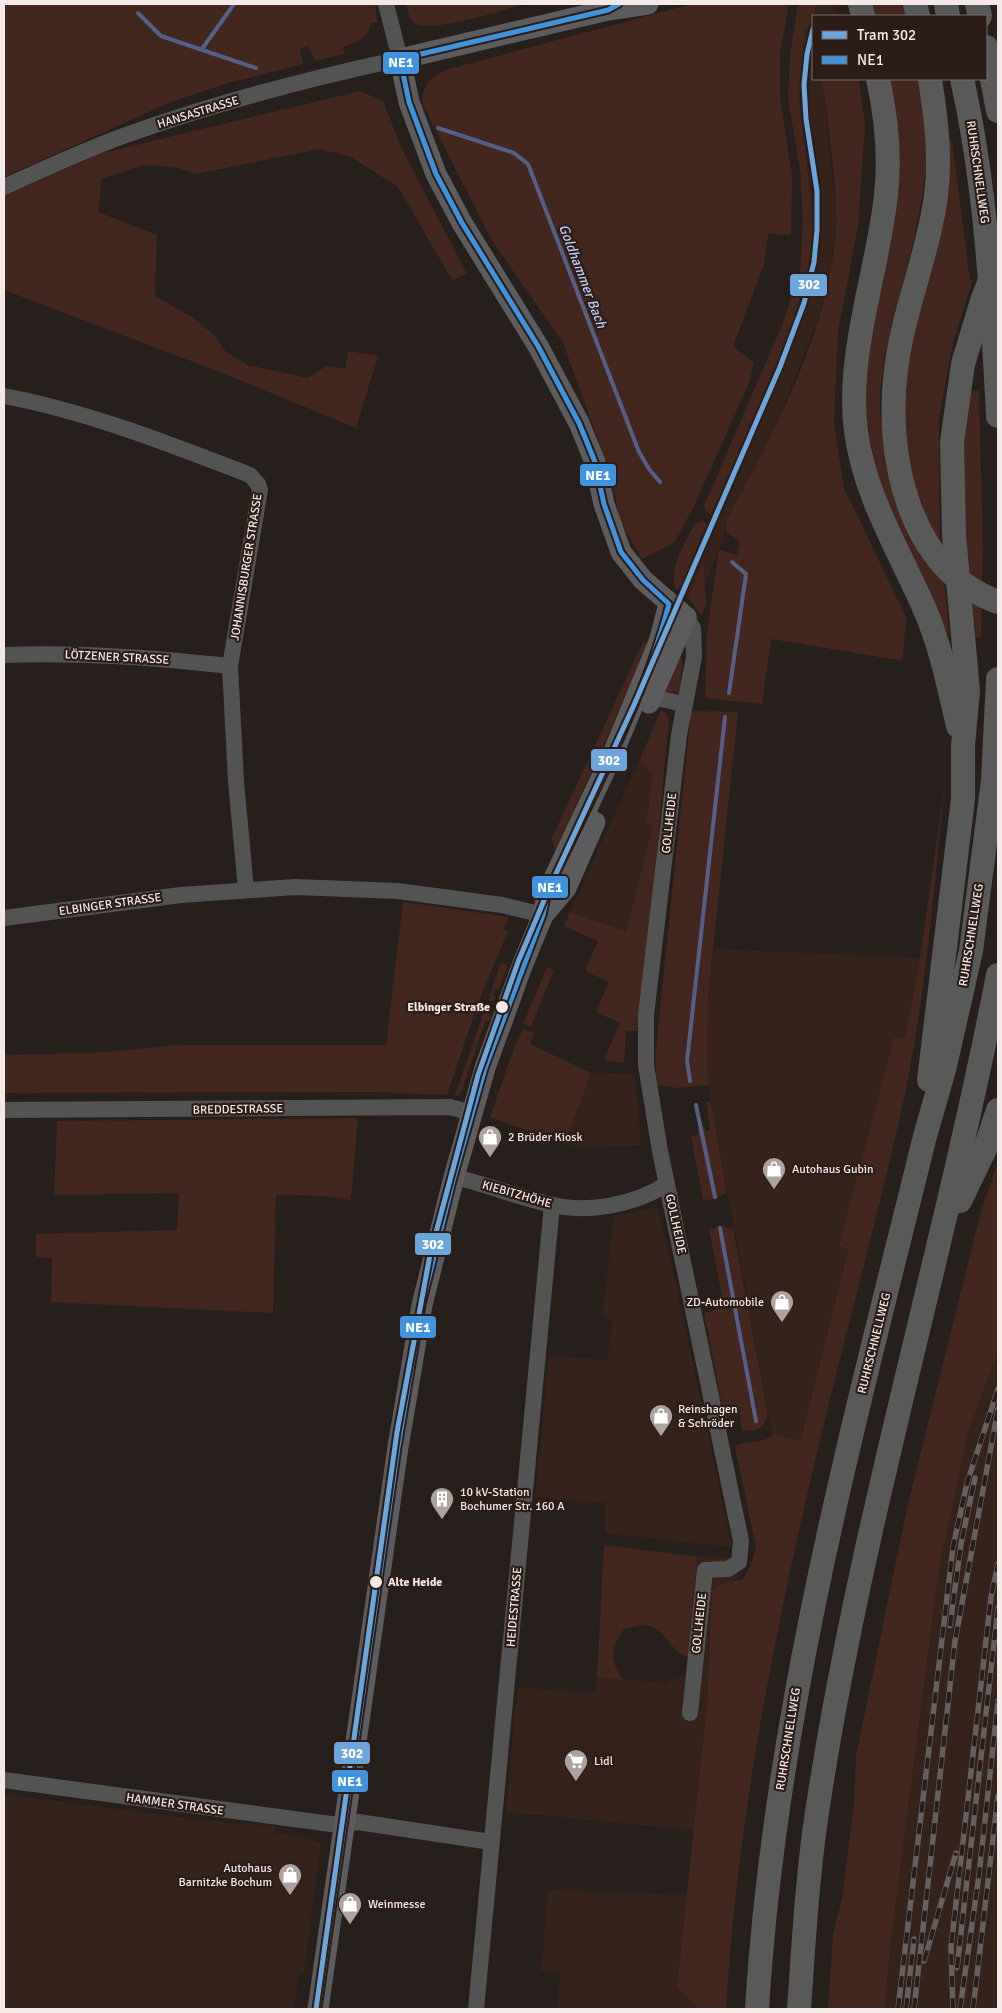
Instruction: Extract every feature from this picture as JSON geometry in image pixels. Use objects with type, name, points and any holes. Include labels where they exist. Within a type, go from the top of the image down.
[{"type":"highway","points":[[987,51],[998,111]]},
{"type":"highway","points":[[878,80],[886,136],[886,195],[856,374],[856,430],[865,476],[883,521],[926,612],[944,671],[963,745]]},
{"type":"highway","points":[[930,80],[937,123],[936,195],[896,368],[893,406],[897,453],[909,502],[917,524],[934,554],[943,565],[967,586],[998,602]]},
{"type":"highway","name":"RUHRSCHNELLWEG","points":[[962,80],[973,125],[989,247],[998,416]]},
{"type":"highway","points":[[925,1136],[928,1083],[963,799],[963,745],[968,691],[954,535],[952,442],[963,364],[982,301],[998,258]]},
{"type":"highway","name":"RUHRSCHNELLWEG","points":[[757,2009],[760,1949],[773,1843],[805,1642],[823,1556],[925,1136],[944,1070],[971,950],[993,781],[998,679]]},
{"type":"highway","points":[[799,2009],[807,1888],[831,1723],[864,1559],[942,1241],[981,1065],[998,976]]},
{"type":"highway","points":[[942,1241],[985,1149],[998,1110]]},
{"type":"main road","points":[[544,915],[566,888],[686,618],[643,580],[622,552],[604,504],[595,462],[579,423],[538,346],[462,223],[436,174],[409,102],[400,59],[614,7],[648,4]]},
{"type":"main road","points":[[318,2009],[346,1824],[405,1398],[430,1267],[472,1112],[505,1011],[544,915],[548,891],[614,751],[659,642],[669,604]]},
{"type":"street","points":[[386,4],[400,59]]},
{"type":"street","name":"HANSASTRASSE","points":[[4,187],[80,153],[182,116],[310,78],[400,59]]},
{"type":"street","name":"JOHANNISBURGER STRASSE","points":[[4,396],[75,412],[124,427],[250,475],[258,484],[260,490],[230,666],[236,781],[246,890]]},
{"type":"street","name":"GOLLHEIDE","points":[[686,618],[693,628],[694,643],[678,735],[646,1015],[646,1065],[649,1094],[718,1439],[741,1541],[739,1562],[728,1569],[704,1570],[690,1713]]},
{"type":"street","name":"LÖTZENER STRASSE","points":[[4,655],[46,653],[104,655],[160,658],[230,666]]},
{"type":"street","points":[[652,697],[684,704]]},
{"type":"street","name":"ELBINGER STRASSE","points":[[4,918],[140,899],[295,887],[390,890],[502,905],[544,915]]},
{"type":"street","name":"BREDDESTRASSE","points":[[4,1110],[450,1107],[472,1112]]},
{"type":"street","name":"KIEBITZHÖHE","points":[[454,1176],[552,1205],[592,1207],[626,1203],[650,1195],[667,1184]]},
{"type":"street","name":"HEIDESTRASSE","points":[[476,2009],[552,1205]]},
{"type":"street","name":"HAMMER STRASSE","points":[[4,1780],[246,1814],[346,1824]]},
{"type":"street","points":[[346,1824],[358,1822],[491,1842]]},
{"type":"shaded area","points":[[4,4],[375,4],[378,23],[371,23],[364,36],[343,47],[344,54],[315,61],[308,46],[300,49],[303,64],[228,83],[171,102],[4,177]]},
{"type":"shaded area","points":[[406,4],[527,4],[453,23],[425,26],[416,24],[412,20]]},
{"type":"shaded area","points":[[692,4],[789,4],[780,53],[780,97],[792,178],[791,235],[768,234],[764,265],[733,346],[754,363],[749,383],[694,506],[675,542],[642,559],[620,521],[612,478],[563,343],[491,239],[422,103],[422,96],[426,85],[433,77],[449,69]]},
{"type":"shaded area","points":[[798,4],[817,4],[806,32],[799,98],[814,223],[809,268],[789,336],[712,515],[706,512],[704,506],[783,323],[800,268],[803,223],[800,170],[788,98],[790,55]]},
{"type":"shaded area","points":[[817,4],[840,4],[835,15],[813,15]]},
{"type":"shaded area","points":[[869,4],[906,4],[909,15],[872,15]]},
{"type":"shaded area","points":[[812,17],[812,80],[822,80],[836,214],[831,271],[817,322],[772,437],[725,522],[725,536],[703,587],[703,563],[688,598],[680,591],[713,507],[789,336],[809,268],[814,223],[799,98],[806,32]]},
{"type":"shaded area","points":[[822,80],[859,80],[865,126],[858,226],[838,332],[834,424],[844,488],[907,619],[902,661],[771,639],[762,704],[705,698],[707,632],[719,550],[737,555],[740,541],[727,533],[725,522],[782,413],[814,334],[826,294],[833,254],[836,215],[831,147]]},
{"type":"shaded area","points":[[886,80],[921,80],[927,128],[925,177],[909,259],[885,355],[880,395],[880,415],[892,447],[910,480],[903,409],[908,352],[946,140],[952,141],[970,280],[973,280],[953,342],[939,419],[940,542],[950,637],[941,625],[873,467],[865,396]]},
{"type":"shaded area","points":[[360,91],[383,101],[401,147],[467,274],[452,280],[398,187],[351,157],[320,149],[196,174],[174,167],[143,165],[102,179],[98,212],[157,235],[155,296],[192,317],[213,334],[226,352],[248,365],[308,378],[326,366],[345,369],[348,351],[378,356],[356,428],[225,374],[4,290],[4,195],[99,154]]},
{"type":"shaded area","points":[[971,391],[979,391],[983,549],[981,638],[976,637],[962,506],[961,458]]},
{"type":"shaded area","points":[[702,521],[708,524],[680,591],[675,588],[674,571],[676,563],[695,524]]},
{"type":"shaded area","points":[[703,562],[706,603],[702,616],[688,598]]},
{"type":"shaded area","points":[[643,642],[649,644],[557,848],[553,846],[552,838]]},
{"type":"shaded area","points":[[679,657],[683,660],[679,693],[666,692]]},
{"type":"shaded area","points":[[661,710],[666,713],[669,720],[645,977],[637,1031],[626,1031],[624,1063],[604,1060],[620,1023],[596,1012],[609,982],[585,971],[598,941],[564,926],[570,912],[626,932],[653,826],[646,822],[653,775],[640,759]]},
{"type":"shaded area","points":[[691,712],[738,712],[708,997],[707,1069],[710,1085],[677,1088],[657,1085],[655,1058]]},
{"type":"shaded area","points":[[640,759],[653,775],[646,822],[653,826],[626,932],[570,912]]},
{"type":"shaded area","points":[[945,783],[919,1017],[905,1094],[799,1532],[758,1736],[738,1872],[726,2009],[699,2009],[677,1987],[707,1705],[712,1591],[721,1584],[742,1580],[751,1565],[756,1547],[735,1447],[744,1443],[764,1440],[774,1434],[800,1441],[848,1249],[839,1246],[894,1038],[905,1038],[920,958]]},
{"type":"shaded area","points":[[403,902],[509,917],[503,929],[508,931],[477,1006],[447,1095],[374,1092],[4,1093],[4,1055],[91,1053],[180,1045],[386,1045]]},
{"type":"shaded area","points":[[714,949],[920,958],[905,1038],[839,1246],[848,1248],[798,1448],[773,1438],[711,1103],[707,1069],[708,997]]},
{"type":"shaded area","points":[[503,963],[508,966],[499,989],[496,989],[493,995],[496,997],[494,1001],[490,1002],[488,1000],[500,964]]},
{"type":"shaded area","points":[[547,967],[554,970],[531,1027],[523,1024]]},
{"type":"shaded area","points":[[486,1013],[492,1015],[490,1020],[485,1022],[462,1091],[458,1096],[455,1095],[483,1015]]},
{"type":"shaded area","points":[[523,1029],[534,1033],[530,1044],[591,1073],[565,1144],[490,1117],[514,1048]]},
{"type":"shaded area","points":[[591,1073],[635,1074],[641,1146],[578,1147],[565,1144]]},
{"type":"shaded area","points":[[706,1101],[711,1103],[727,1192],[716,1199],[703,1200],[691,1136],[698,1135],[698,1128],[703,1126],[707,1132],[710,1129]]},
{"type":"shaded area","points":[[358,1118],[351,1200],[327,1196],[276,1195],[273,1313],[51,1302],[52,1258],[36,1257],[36,1234],[177,1230],[179,1193],[54,1195],[57,1121]]},
{"type":"shaded area","points":[[998,1161],[998,1351],[968,1432],[939,1569],[890,1948],[885,2009],[828,2009],[833,1934],[842,1899],[854,1804],[856,1756],[907,1508],[981,1211]]},
{"type":"shaded area","points":[[658,1207],[732,1547],[605,1533],[605,1503],[535,1497],[549,1356],[607,1360],[613,1320],[602,1318],[614,1215]]},
{"type":"shaded area","points":[[722,1226],[733,1229],[768,1413],[763,1426],[756,1430],[742,1431],[739,1411],[732,1413],[725,1421],[704,1313],[724,1307],[709,1229]]},
{"type":"shaded area","points":[[998,1351],[998,2009],[885,2009],[890,1948],[939,1569],[968,1432]]},
{"type":"shaded area","points":[[604,1545],[699,1557],[697,1559],[688,1656],[677,1651],[664,1635],[652,1627],[644,1625],[624,1629],[616,1643],[613,1654],[613,1660],[623,1680],[597,1677]]},
{"type":"shaded area","points":[[699,1557],[733,1557],[739,1577],[716,1586],[712,1591],[707,1705],[695,1830],[506,1812],[517,1687],[595,1694],[597,1677],[662,1683],[686,1675],[697,1559]]},
{"type":"shaded area","points":[[4,1794],[199,1820],[275,1826],[275,1833],[302,1836],[321,1843],[304,1973],[299,1973],[294,2009],[4,2009]]},
{"type":"shaded area","points":[[548,1890],[688,1895],[677,1987],[699,2009],[557,2009],[560,1973],[541,1971]]},
{"type":"waterway","name":"Goldhammer Bach","points":[[202,49],[234,4]]},
{"type":"waterway","name":"Goldhammer Bach","points":[[138,13],[161,36],[256,68]]},
{"type":"waterway","name":"Goldhammer Bach","points":[[438,128],[514,153],[528,164],[639,452],[649,469],[660,482]]},
{"type":"waterway","points":[[729,693],[746,574],[732,562]]},
{"type":"waterway","points":[[690,1081],[687,1061],[725,717]]},
{"type":"waterway","points":[[696,1105],[715,1197]]},
{"type":"waterway","points":[[720,1228],[756,1421]]},
{"type":"railway","points":[[898,2009],[953,1547],[967,1483],[998,1389]]},
{"type":"railway","points":[[914,2009],[955,1641],[998,1409]]},
{"type":"railway","points":[[950,1626],[961,1544],[975,1478]]},
{"type":"railway","points":[[953,2009],[951,1947],[991,1597],[998,1564]]},
{"type":"railway","points":[[957,1968],[998,1608]]},
{"type":"railway","points":[[960,2009],[979,1875],[998,1701]]},
{"type":"railway","points":[[973,2009],[998,1796]]},
{"type":"railway","points":[[924,1961],[956,1853]]},
{"type":"railway","points":[[906,2009],[914,1939]]},
{"type":"tram line","name":"302","points":[[316,2009],[397,1432],[430,1255],[478,1075],[518,962],[548,891],[634,705],[780,367],[804,303],[814,262],[817,230],[817,191],[806,119],[804,85],[807,54],[812,33]]},
{"type":"transit line","name":"NE1","points":[[318,2009],[398,1447],[422,1305],[454,1177],[485,1068],[543,915],[548,891],[599,786],[631,714],[658,641],[669,604],[643,580],[621,552],[604,504],[595,462],[579,423],[538,346],[462,223],[436,174],[409,102],[400,59],[608,10],[619,4]]},
{"type":"place","name":"Elbinger Straße","points":[[502,1007]]},
{"type":"place","name":"2 Brüder Kiosk","points":[[490,1158]]},
{"type":"place","name":"Autohaus Gubin","points":[[774,1190]]},
{"type":"place","name":"ZD-Automobile","points":[[782,1323]]},
{"type":"place","name":"Reinshagen & Schröder","points":[[661,1437]]},
{"type":"place","name":"10 kV-Station Bochumer Str. 160 A","points":[[442,1520]]},
{"type":"place","name":"Alte Heide","points":[[376,1582]]},
{"type":"place","name":"Lidl","points":[[576,1782]]},
{"type":"place","name":"Autohaus Barnitzke Bochum","points":[[290,1896]]},
{"type":"place","name":"Weinmesse","points":[[350,1925]]}]
